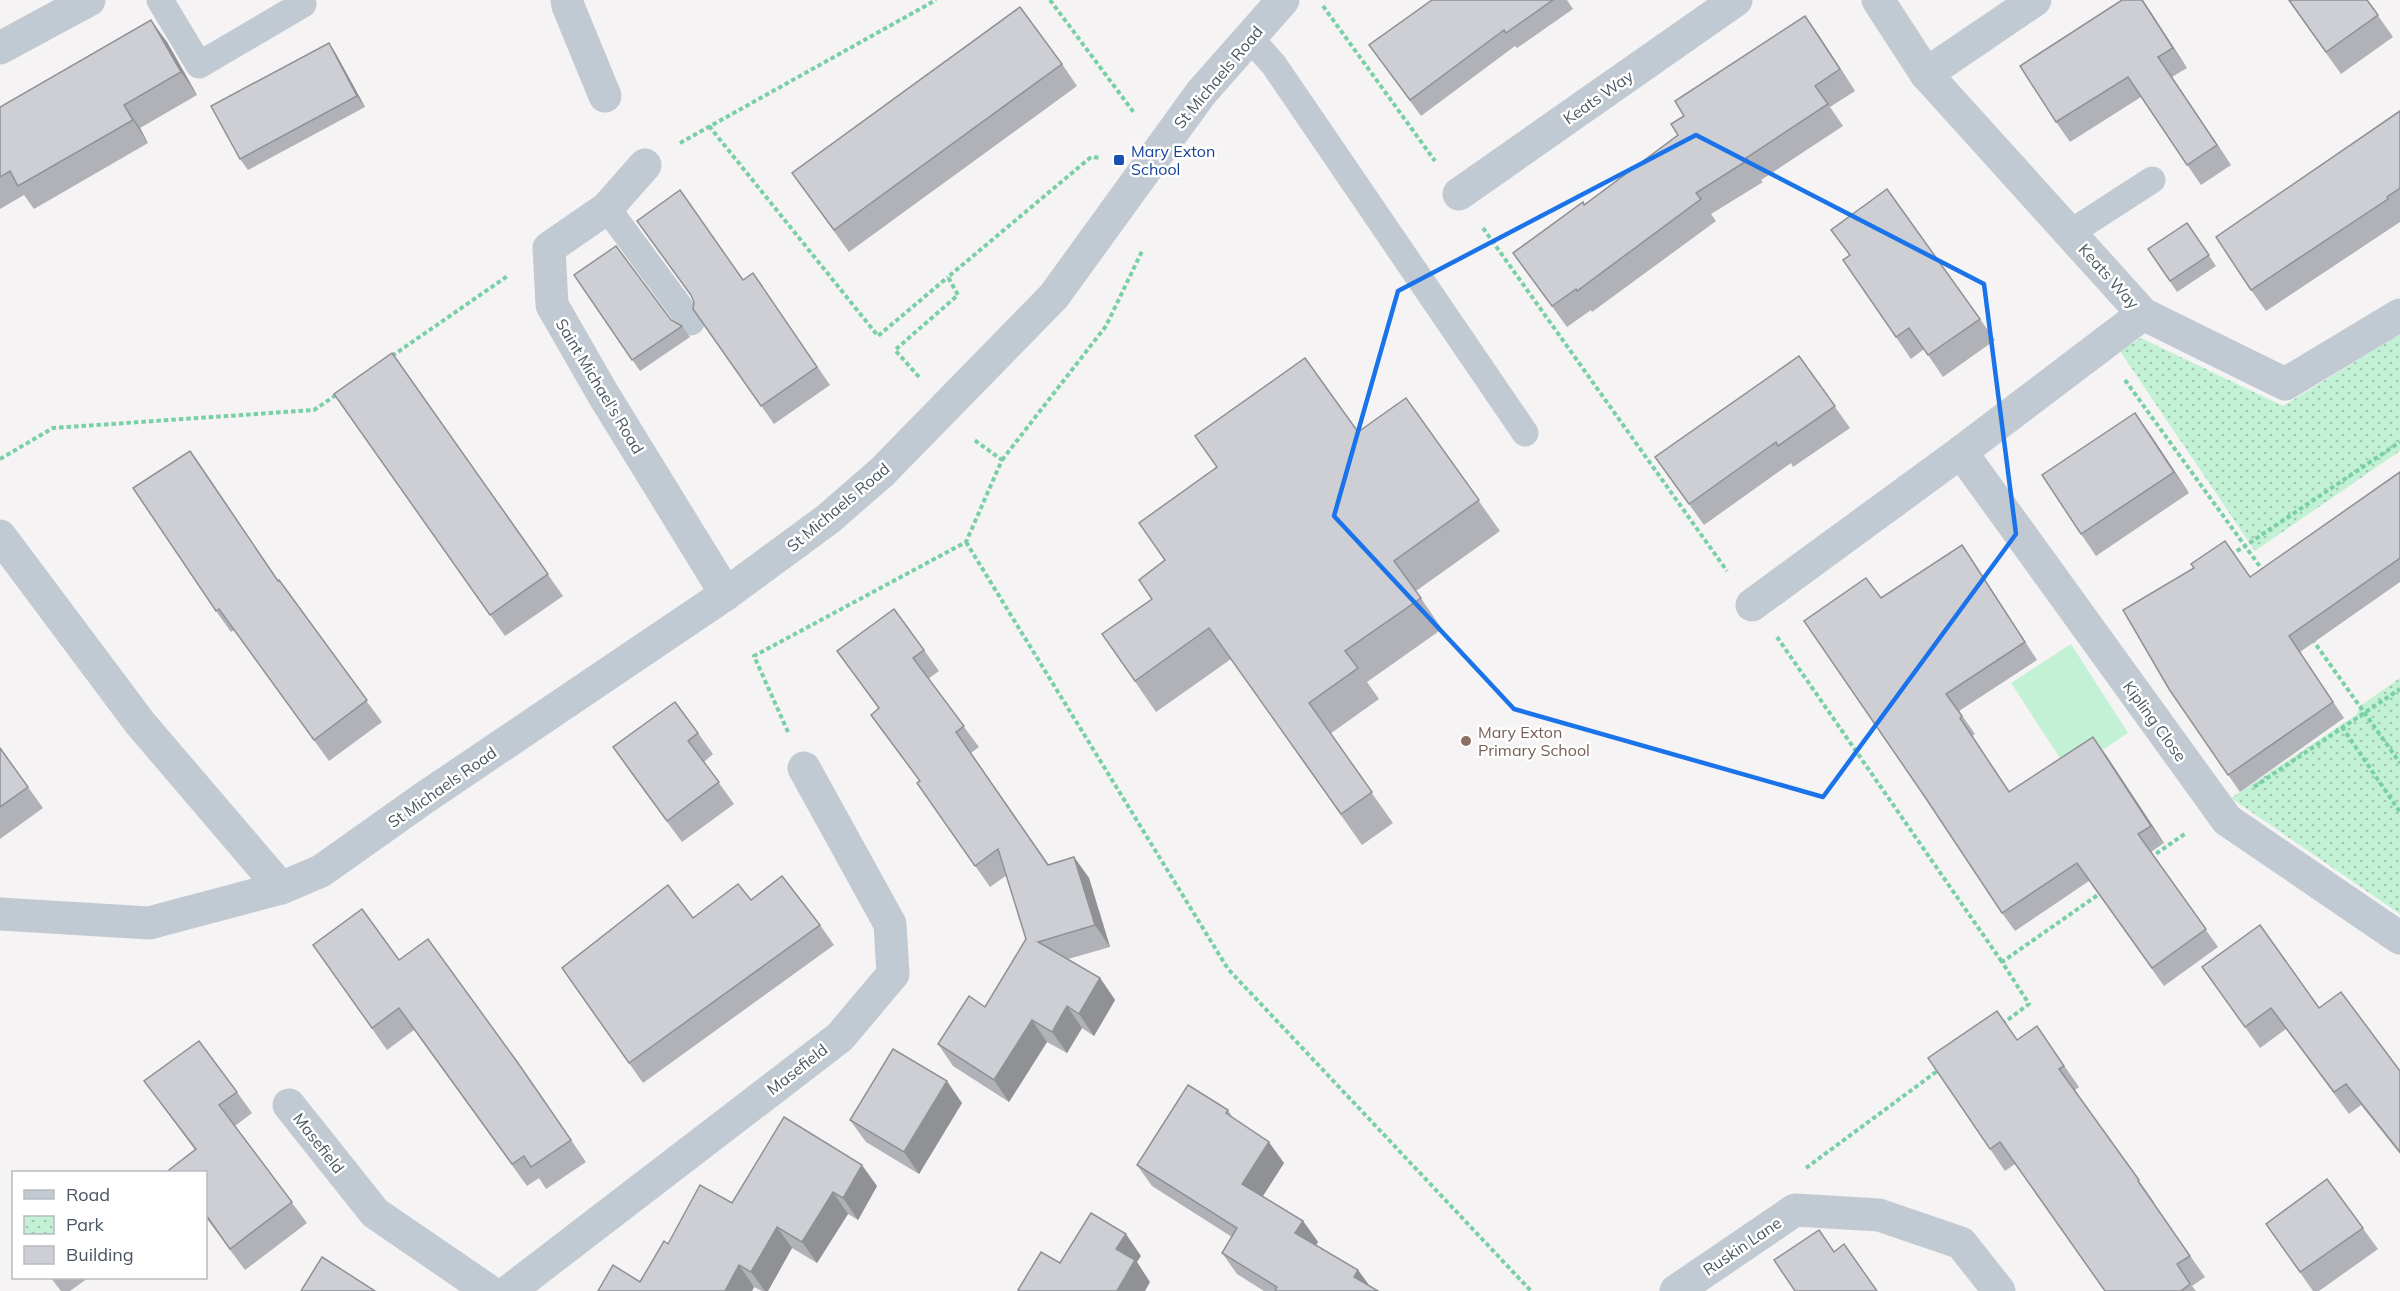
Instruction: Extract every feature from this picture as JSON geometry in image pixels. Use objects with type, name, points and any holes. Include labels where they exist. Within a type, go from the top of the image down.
[{"type":"street","points":[[0,48],[89,0]]},
{"type":"street","points":[[567,0],[605,96]]},
{"type":"street","name":"St Michaels Road","points":[[0,914],[149,923],[281,888],[321,872],[424,798],[726,594],[828,519],[882,472],[1054,296],[1201,93],[1283,0]]},
{"type":"street","name":"Keats Way","points":[[1459,194],[1736,0]]},
{"type":"street","name":"Keats Way","points":[[1878,0],[1926,74],[2143,314],[2285,384],[2400,315]]},
{"type":"street","points":[[1926,74],[2035,0]]},
{"type":"street","points":[[549,248],[607,208],[645,165]]},
{"type":"street","name":"Saint Michael's Road","points":[[549,248],[552,305],[603,394],[726,594]]},
{"type":"street","points":[[1752,605],[1961,452],[2143,314]]},
{"type":"street","name":"Kipling Close","points":[[1961,452],[2227,820],[2400,938]]},
{"type":"street","points":[[0,536],[140,723],[281,888]]},
{"type":"street","name":"Masefield","points":[[509,1291],[840,1036],[893,974],[890,924],[804,768]]},
{"type":"street","name":"Masefield","points":[[289,1105],[375,1213],[489,1291]]},
{"type":"street","name":"Ruskin Lane","points":[[1676,1291],[1795,1210],[1880,1215],[1960,1243],[1999,1291]]},
{"type":"lane","points":[[160,0],[199,64],[303,4]]},
{"type":"lane","points":[[1250,38],[1274,65],[1525,433]]},
{"type":"lane","points":[[2070,233],[2152,180]]},
{"type":"lane","points":[[607,208],[691,322]]},
{"type":"path","points":[[645,165],[709,126],[936,0]]},
{"type":"path","points":[[1050,0],[1135,115]]},
{"type":"path","points":[[1316,14],[1323,6],[1752,605],[1779,639],[2002,962],[2029,1004],[2001,1025]]},
{"type":"path","points":[[709,126],[878,336],[1092,157],[1110,159]]},
{"type":"path","points":[[804,768],[754,656],[966,542],[1002,460],[1106,326],[1148,242]]},
{"type":"path","points":[[383,363],[549,248]]},
{"type":"path","points":[[924,382],[895,350],[958,295],[948,277]]},
{"type":"path","points":[[2100,346],[2265,573]]},
{"type":"path","points":[[0,459],[53,428],[315,410],[344,390]]},
{"type":"path","points":[[973,439],[1002,460]]},
{"type":"path","points":[[2226,558],[2400,442]]},
{"type":"path","points":[[966,542],[1228,969],[1532,1291]]},
{"type":"path","points":[[2312,639],[2400,763]]},
{"type":"path","points":[[2150,859],[2400,689]]},
{"type":"path","points":[[2342,727],[2400,812]]},
{"type":"path","points":[[2002,962],[2110,886]]},
{"type":"path","points":[[1800,1172],[1943,1067]]},
{"type":"highlighted area","points":[[1696,135],[1984,284],[2016,534],[1823,797],[1514,709],[1334,516],[1398,291]]},
{"type":"green space","points":[[2400,334],[2400,451],[2255,551],[2120,351],[2141,338],[2283,406]]},
{"type":"green space","points":[[2071,644],[2128,733],[2069,772],[2011,683]]},
{"type":"green space","points":[[2400,678],[2400,914],[2231,798],[2356,715],[2360,706]]},
{"type":"building","points":[[1432,0],[1553,0],[1506,33],[1504,30],[1410,100],[1369,45]]},
{"type":"building","points":[[2122,0],[2142,0],[2173,48],[2158,57],[2217,145],[2187,165],[2128,77],[2056,122],[2020,66]]},
{"type":"building","points":[[2289,0],[2367,0],[2378,15],[2326,52]]},
{"type":"building","points":[[1020,7],[1062,64],[834,230],[792,173]]},
{"type":"building","points":[[1805,16],[1840,69],[1815,86],[1828,104],[1696,193],[1701,199],[1577,291],[1576,289],[1552,306],[1513,253],[1583,202],[1584,205],[1678,135],[1671,124],[1684,116],[1675,101]]},
{"type":"building","points":[[151,20],[181,72],[124,105],[133,120],[18,186],[10,171],[0,177],[0,107]]},
{"type":"building","points":[[329,43],[357,96],[240,159],[211,106]]},
{"type":"building","points":[[2400,111],[2400,188],[2387,197],[2388,199],[2251,290],[2216,237]]},
{"type":"building","points":[[1887,189],[1980,319],[1928,355],[1909,328],[1896,337],[1843,260],[1850,255],[1831,230]]},
{"type":"building","points":[[680,190],[743,280],[753,273],[817,367],[761,406],[693,309],[694,302],[691,295],[637,221]]},
{"type":"building","points":[[2187,223],[2209,255],[2170,281],[2148,249]]},
{"type":"building","points":[[616,246],[671,320],[682,326],[632,360],[574,275]]},
{"type":"building","points":[[392,353],[548,574],[490,615],[334,394]]},
{"type":"building","points":[[1799,356],[1835,406],[1778,446],[1776,442],[1689,504],[1655,457]]},
{"type":"building","points":[[1305,358],[1358,432],[1406,398],[1479,500],[1394,561],[1421,598],[1345,651],[1358,668],[1309,703],[1372,792],[1341,814],[1209,628],[1135,681],[1102,634],[1152,599],[1139,580],[1165,560],[1139,523],[1217,467],[1195,436]]},
{"type":"building","points":[[2135,413],[2174,472],[2081,534],[2042,475]]},
{"type":"building","points":[[190,451],[278,581],[367,700],[314,740],[219,609],[216,611],[133,488]]},
{"type":"building","points":[[2400,472],[2400,558],[2289,636],[2333,702],[2228,775],[2169,689],[2123,610],[2194,568],[2191,564],[2225,541],[2250,577]]},
{"type":"building","points":[[1962,545],[2025,642],[1946,694],[2009,792],[2093,737],[2151,826],[2138,834],[2206,929],[2152,968],[2077,863],[2002,913],[1804,621],[1866,578],[1881,598]]},
{"type":"building","points":[[894,609],[924,650],[913,658],[964,726],[956,732],[1048,865],[1074,857],[1095,925],[1038,942],[1100,978],[1079,1014],[1067,1006],[1052,1032],[1032,1020],[994,1080],[938,1044],[969,996],[985,1007],[1026,939],[998,849],[975,866],[917,783],[920,781],[871,715],[879,708],[837,651]]},
{"type":"building","points":[[675,702],[698,733],[688,741],[719,782],[667,821],[613,747]]},
{"type":"building","points":[[0,748],[28,787],[0,807]]},
{"type":"building","points":[[782,876],[820,925],[629,1063],[562,968],[668,885],[693,918],[738,884],[751,900]]},
{"type":"building","points":[[362,909],[399,960],[428,939],[571,1140],[531,1167],[524,1156],[512,1164],[399,1008],[372,1028],[313,945]]},
{"type":"building","points":[[2260,925],[2319,1008],[2341,992],[2400,1071],[2400,1152],[2346,1084],[2334,1092],[2271,1008],[2245,1027],[2202,967]]},
{"type":"building","points":[[1997,1011],[2017,1040],[2037,1026],[2064,1066],[2059,1069],[2139,1180],[2190,1256],[2177,1264],[2190,1284],[2183,1291],[2105,1291],[2000,1142],[1990,1149],[1928,1058]]},
{"type":"building","points":[[199,1041],[237,1092],[219,1105],[292,1202],[230,1249],[207,1216],[207,1171],[168,1171],[196,1149],[144,1081]]},
{"type":"building","points":[[893,1049],[947,1081],[904,1152],[850,1120]]},
{"type":"building","points":[[1188,1085],[1228,1110],[1226,1113],[1269,1142],[1242,1184],[1303,1221],[1295,1233],[1358,1270],[1354,1277],[1378,1291],[1275,1291],[1277,1287],[1222,1253],[1237,1228],[1137,1165]]},
{"type":"building","points":[[784,1117],[862,1165],[843,1198],[833,1192],[802,1242],[777,1227],[751,1272],[739,1265],[725,1291],[598,1291],[613,1265],[640,1282],[664,1241],[668,1244],[700,1185],[732,1203]]},
{"type":"building","points":[[2327,1179],[2363,1228],[2300,1272],[2266,1224]]},
{"type":"building","points":[[1091,1213],[1126,1234],[1116,1249],[1135,1260],[1117,1291],[1018,1290],[1041,1252],[1060,1263]]},
{"type":"building","points":[[1819,1230],[1834,1252],[1844,1244],[1877,1291],[1795,1291],[1774,1260]]},
{"type":"building","points":[[322,1257],[375,1291],[301,1291]]},
{"type":"place","name":"Mary Exton School","points":[[1119,160]]},
{"type":"place","name":"Mary Exton Primary School","points":[[1466,741]]}]
